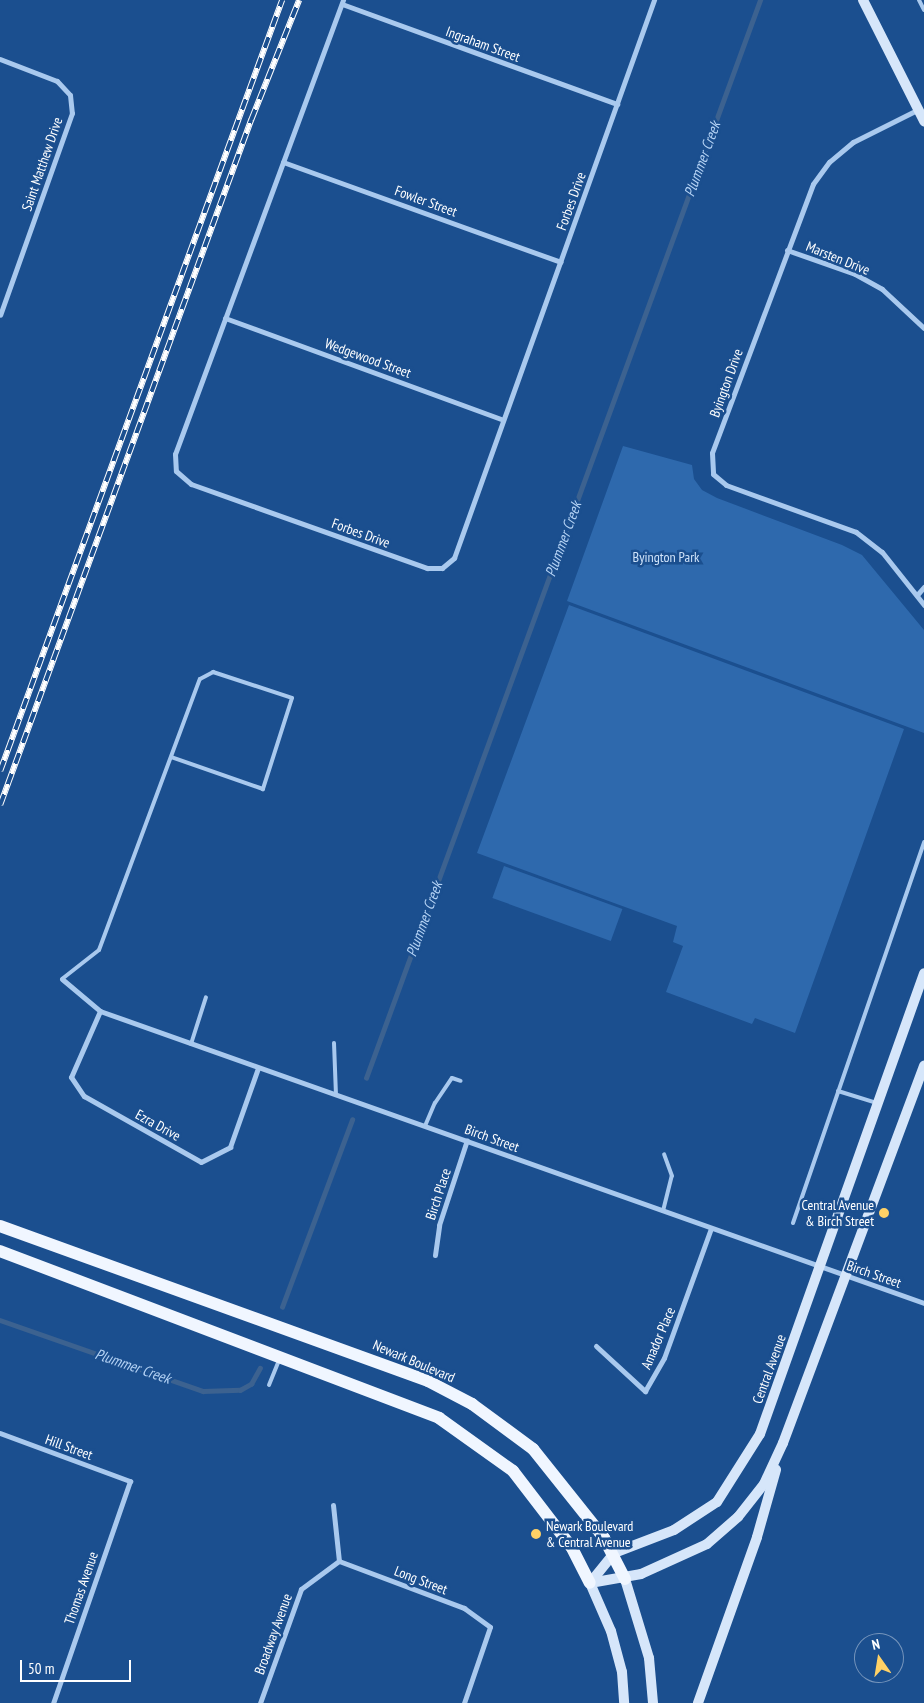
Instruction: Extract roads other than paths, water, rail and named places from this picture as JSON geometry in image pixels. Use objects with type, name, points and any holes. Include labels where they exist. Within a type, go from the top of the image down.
[{"type":"main road","points":[[863,0],[924,121]]},
{"type":"main road","name":"Central Avenue","points":[[614,1553],[674,1530],[718,1502],[760,1434],[924,974]]},
{"type":"main road","points":[[590,1583],[625,1580],[707,1544],[738,1516],[764,1484],[783,1443],[924,1065]]},
{"type":"main road","name":"Newark Boulevard","points":[[0,1226],[428,1381],[492,1418],[533,1449],[573,1496],[614,1553],[625,1580],[649,1658],[653,1703]]},
{"type":"main road","points":[[0,1251],[440,1418],[454,1428],[513,1472],[572,1548],[611,1631],[622,1672],[624,1703]]},
{"type":"main road","points":[[698,1703],[757,1537],[783,1443]]},
{"type":"main road","points":[[590,1583],[614,1553]]},
{"type":"street","name":"Forbes Drive","points":[[342,2],[175,454],[176,471],[192,484],[427,568],[442,568],[454,558],[654,0]]},
{"type":"street","name":"Ingraham Street","points":[[342,2],[617,104]]},
{"type":"street","name":"Saint Matthew Drive","points":[[0,59],[57,81],[70,95],[72,113],[0,315]]},
{"type":"street","name":"Byington Drive","points":[[917,110],[853,142],[829,162],[813,184],[712,453],[713,474],[726,485],[856,532],[882,552],[924,605]]},
{"type":"street","name":"Fowler Street","points":[[283,162],[561,262]]},
{"type":"street","name":"Marsten Drive","points":[[787,250],[855,274],[875,285],[924,328]]},
{"type":"street","name":"Wedgewood Street","points":[[225,318],[503,420]]},
{"type":"street","points":[[917,595],[924,587]]},
{"type":"street","name":"Birch Street","points":[[62,979],[100,1011],[924,1303]]},
{"type":"street","name":"Ezra Drive","points":[[100,1011],[71,1077],[84,1096],[201,1162],[230,1147],[258,1068]]},
{"type":"street","name":"Birch Place","points":[[435,1255],[439,1224],[467,1140]]},
{"type":"street","name":"Amador Place","points":[[596,1346],[645,1392],[664,1358],[711,1228]]},
{"type":"street","name":"Hill Street","points":[[0,1434],[130,1481]]},
{"type":"street","name":"Thomas Avenue","points":[[53,1703],[130,1481]]},
{"type":"street","points":[[333,1505],[339,1562]]},
{"type":"street","name":"Long Street","points":[[339,1562],[464,1608],[490,1627],[464,1703]]},
{"type":"street","name":"Broadway Avenue","points":[[260,1703],[301,1589],[339,1562]]},
{"type":"lane","points":[[919,0],[924,10]]},
{"type":"lane","points":[[62,979],[100,950],[171,757],[200,679],[213,672],[292,698],[263,789],[171,757]]},
{"type":"lane","points":[[793,1223],[924,842]]},
{"type":"lane","points":[[191,1044],[206,997]]},
{"type":"lane","points":[[334,1044],[336,1095]]},
{"type":"lane","points":[[425,1126],[435,1103],[452,1078],[461,1081]]},
{"type":"lane","points":[[838,1091],[878,1103]]},
{"type":"lane","points":[[663,1211],[672,1176],[664,1154]]},
{"type":"lane","points":[[269,1385],[280,1357]]},
{"type":"waterway","name":"Plummer Creek","points":[[366,1078],[760,0]]},
{"type":"waterway","name":"Plummer Creek","points":[[282,1307],[352,1120]]},
{"type":"waterway","name":"Plummer Creek","points":[[0,1320],[203,1391],[240,1390],[251,1384],[260,1368]]},
{"type":"railway","points":[[0,771],[282,0]]},
{"type":"railway","points":[[0,805],[251,120],[299,0]]},
{"type":"place","name":"Central Avenue & Birch Street","points":[[884,1213]]},
{"type":"place","name":"Newark Boulevard & Central Avenue","points":[[536,1534]]},
{"type":"park label","name":"Byington Park","points":[[666,557]]}]
